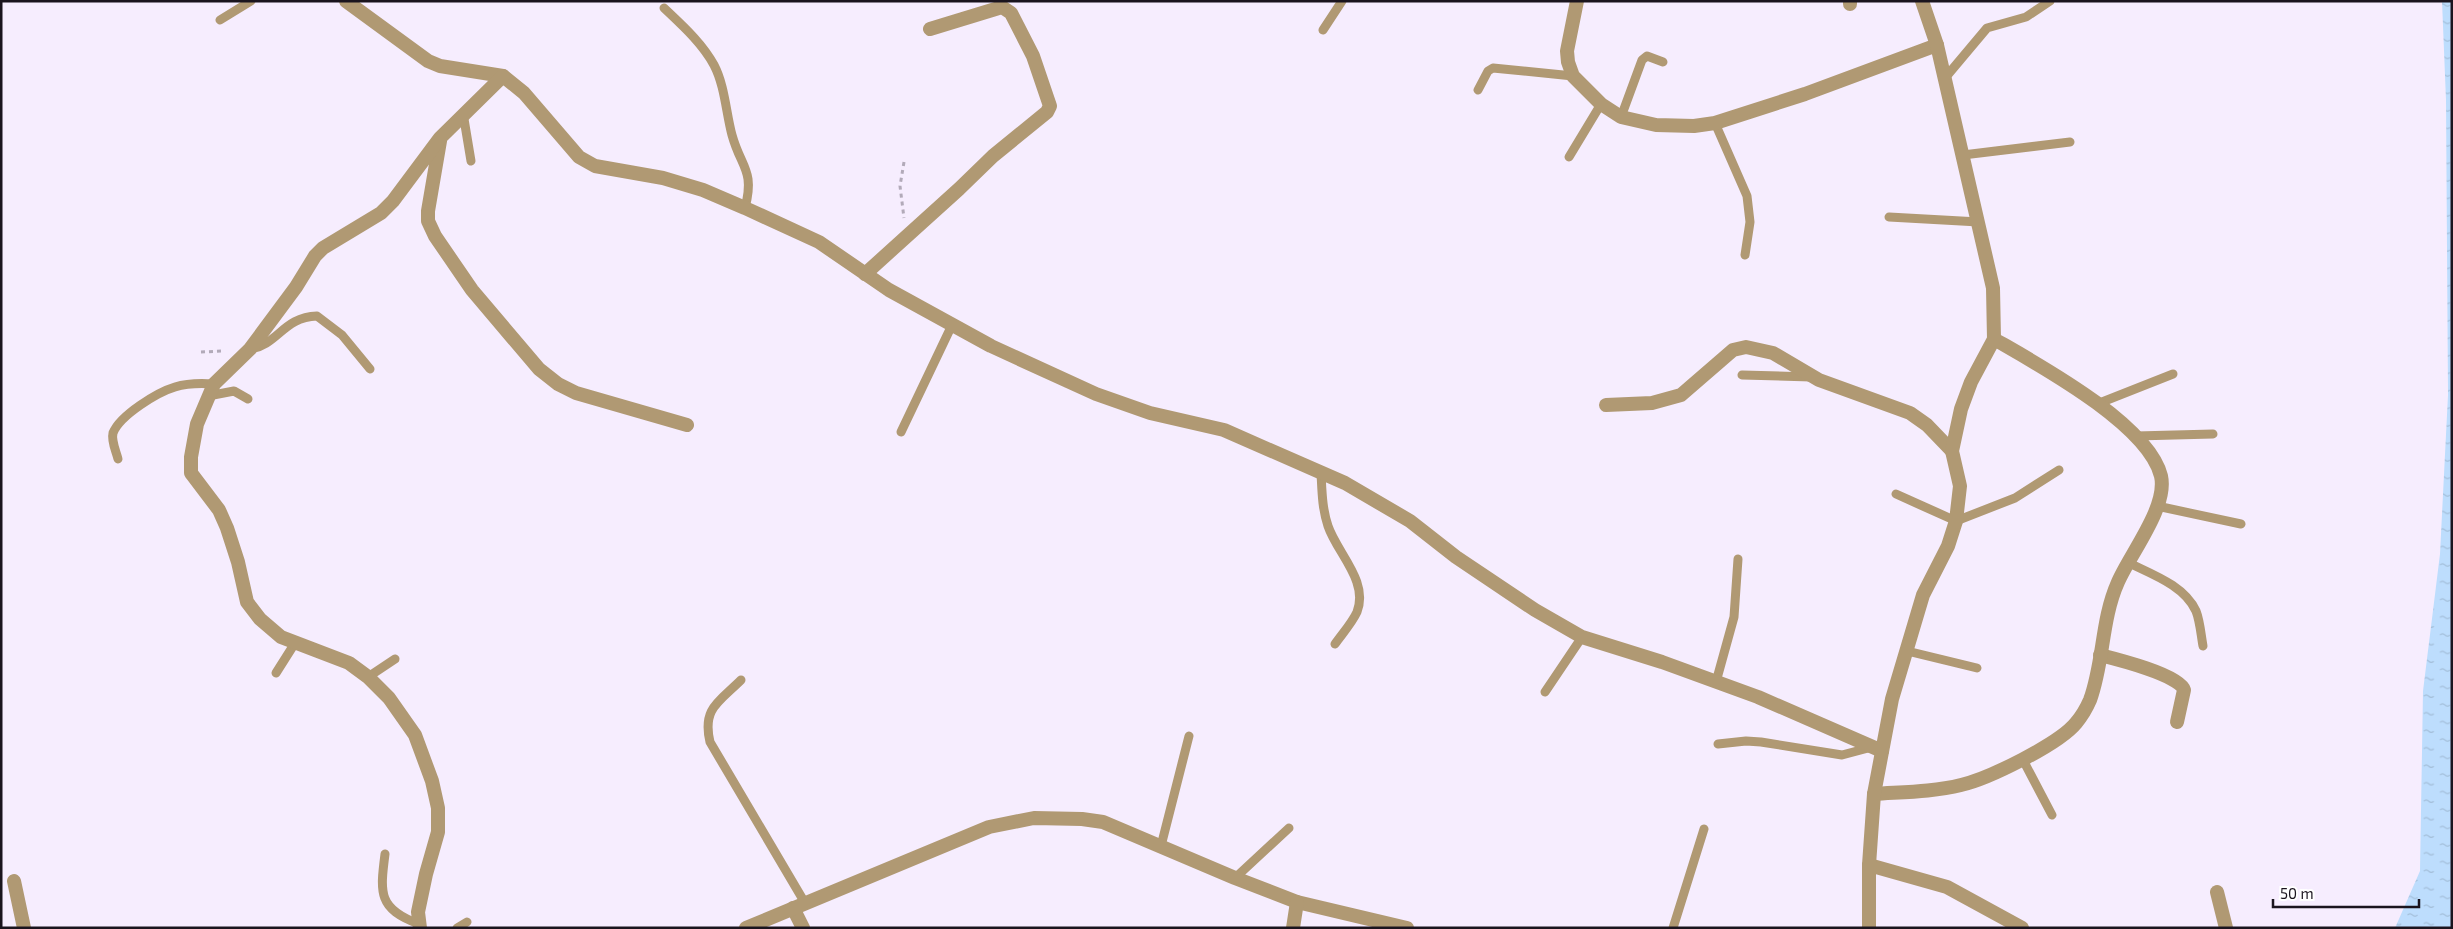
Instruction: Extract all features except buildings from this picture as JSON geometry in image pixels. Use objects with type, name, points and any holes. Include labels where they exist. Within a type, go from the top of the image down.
[{"type":"street","points":[[346,1],[428,61],[440,66],[503,76],[524,93],[579,157],[595,166],[663,178],[703,190],[820,242],[889,290],[991,346],[1096,394],[1150,413],[1224,430],[1345,483],[1410,520],[1464,562],[1535,610],[1582,637],[1662,662],[1716,682],[1820,722],[1877,749]]},
{"type":"street","points":[[1577,1],[1567,51],[1568,62],[1573,76],[1600,104],[1620,117],[1656,125],[1694,126],[1715,123],[1806,94],[1937,45]]},
{"type":"street","points":[[1868,928],[1869,865],[1877,749],[1923,595],[1948,546],[1956,520],[1960,486],[1952,451],[1962,409],[1971,382],[1994,339],[1993,288],[1979,222],[1937,45],[1922,1]]},
{"type":"street","points":[[865,274],[993,156],[1047,112],[1050,106],[1033,56],[1011,12],[1007,9],[1002,7],[930,29]]},
{"type":"street","points":[[420,926],[418,912],[438,832],[438,808],[432,782],[415,735],[389,698],[368,677],[349,663],[281,637],[260,619],[247,602],[227,528],[219,510],[191,473],[197,424],[211,390],[250,349],[296,287],[315,256],[323,248],[381,213],[440,138],[463,113],[503,76]]},
{"type":"street","points":[[440,138],[428,221],[472,290],[539,369],[558,384],[585,397],[687,426]]},
{"type":"street","points":[[1874,794],[1930,790],[1962,785],[1990,776],[2059,738],[2076,723],[2090,700],[2107,611],[2127,562],[2158,506],[2162,493],[2161,476],[2152,456],[2136,436],[2076,388],[1994,339]]},
{"type":"street","points":[[1606,406],[1652,402],[1681,396],[1733,350],[1741,347],[1773,352],[1811,377],[1910,412],[1927,425],[1952,451]]},
{"type":"street","points":[[2100,655],[2148,670],[2180,683],[2184,690],[2177,722]]},
{"type":"street","points":[[746,928],[989,827],[1034,818],[1082,819],[1103,822],[1297,902],[1407,928]]},
{"type":"street","points":[[1869,865],[1910,875],[1947,887],[2022,928]]},
{"type":"street","points":[[14,881],[24,928]]},
{"type":"street","points":[[2217,892],[2226,928]]},
{"type":"street","points":[[1293,928],[1297,902]]},
{"type":"street","points":[[799,905],[804,928]]},
{"type":"lane","points":[[220,20],[251,1]]},
{"type":"lane","points":[[1323,30],[1342,1]]},
{"type":"lane","points":[[1945,78],[1987,28],[2026,17],[2050,1]]},
{"type":"lane","points":[[664,8],[698,41],[715,67],[733,138],[747,169],[750,182],[745,208]]},
{"type":"lane","points":[[1620,117],[1642,60],[1647,56],[1663,62]]},
{"type":"lane","points":[[1478,90],[1488,71],[1493,68],[1573,76]]},
{"type":"lane","points":[[1569,157],[1600,104]]},
{"type":"lane","points":[[463,113],[471,161]]},
{"type":"lane","points":[[1715,123],[1747,196],[1750,222],[1745,255]]},
{"type":"lane","points":[[1963,155],[2070,142]]},
{"type":"lane","points":[[1889,217],[1979,222]]},
{"type":"lane","points":[[250,349],[259,348],[267,343],[296,319],[317,316],[342,335],[370,369]]},
{"type":"lane","points":[[901,432],[952,325]]},
{"type":"lane","points":[[2097,404],[2173,374]]},
{"type":"lane","points":[[1742,375],[1811,377]]},
{"type":"lane","points":[[118,459],[112,439],[113,433],[127,416],[153,397],[175,387],[197,383],[211,390],[234,391],[248,399]]},
{"type":"lane","points":[[2136,436],[2213,434]]},
{"type":"lane","points":[[1896,494],[1956,520],[2015,498],[2058,470]]},
{"type":"lane","points":[[1321,472],[1325,515],[1329,529],[1345,557],[1357,584],[1359,595],[1357,612],[1335,644]]},
{"type":"lane","points":[[2158,506],[2241,524]]},
{"type":"lane","points":[[1716,682],[1734,617],[1738,559]]},
{"type":"lane","points":[[2127,562],[2169,583],[2187,598],[2196,612],[2203,646]]},
{"type":"lane","points":[[1545,692],[1582,637]]},
{"type":"lane","points":[[276,673],[295,643]]},
{"type":"lane","points":[[1907,651],[1977,668]]},
{"type":"lane","points":[[368,677],[395,658]]},
{"type":"lane","points":[[741,680],[714,706],[708,717],[707,729],[710,742],[799,905]]},
{"type":"lane","points":[[1161,846],[1189,736]]},
{"type":"lane","points":[[1718,744],[1746,741],[1761,742],[1842,755],[1877,749]]},
{"type":"lane","points":[[2022,758],[2052,815]]},
{"type":"lane","points":[[1235,878],[1289,828]]},
{"type":"lane","points":[[1673,928],[1704,829]]},
{"type":"lane","points":[[384,854],[381,886],[384,897],[394,911],[403,918],[420,926]]},
{"type":"lane","points":[[456,928],[467,922]]},
{"type":"path","points":[[904,162],[900,186],[908,235]]},
{"type":"water","points":[[2442,1],[2452,1],[2452,928],[2395,928],[2420,871],[2423,691],[2440,554],[2448,395],[2446,100]]}]
